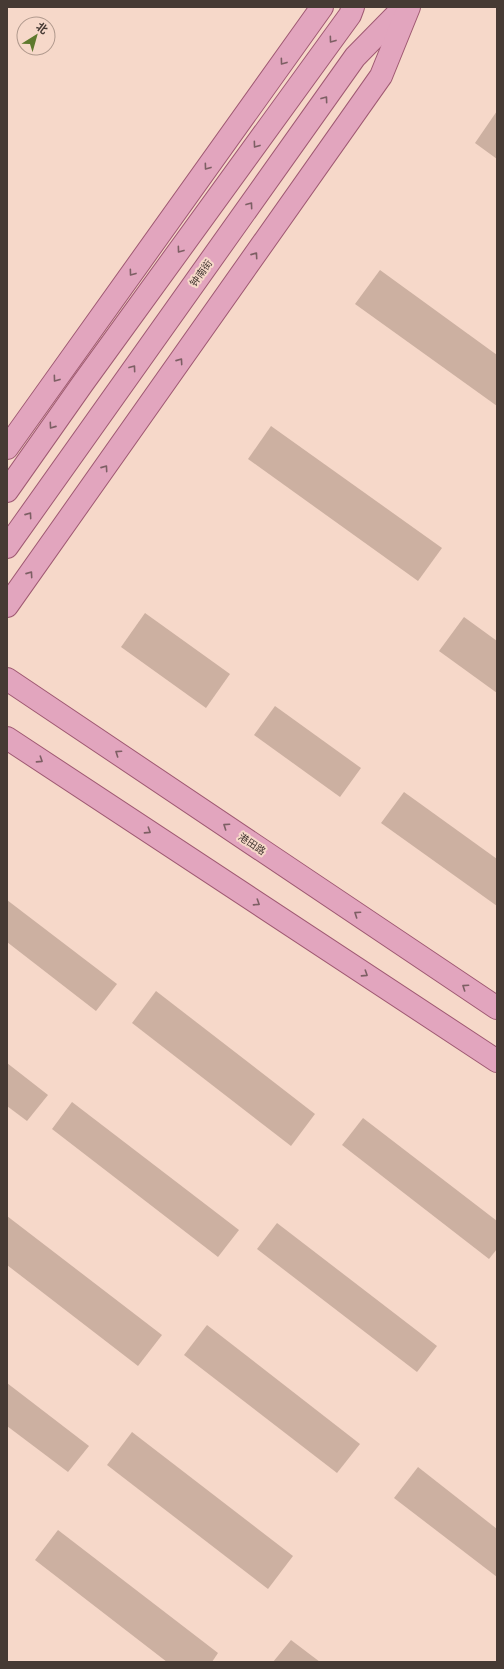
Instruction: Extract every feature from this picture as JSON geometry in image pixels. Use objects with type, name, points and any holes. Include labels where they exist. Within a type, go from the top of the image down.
[{"type":"main road","points":[[7,448],[322,7]]},
{"type":"main road","points":[[7,491],[83,383],[350,15],[353,7]]},
{"type":"main road","name":"钟南街","points":[[7,547],[355,58],[404,7]]},
{"type":"main road","points":[[7,606],[382,76],[409,7]]},
{"type":"main road","name":"港田路","points":[[7,679],[497,1008]]},
{"type":"main road","points":[[7,738],[497,1061]]},
{"type":"building","points":[[497,111],[497,159],[475,143]]},
{"type":"building","points":[[380,270],[497,355],[497,406],[355,304]]},
{"type":"building","points":[[271,426],[442,548],[418,581],[248,459]]},
{"type":"building","points":[[145,613],[230,674],[206,708],[121,647]]},
{"type":"building","points":[[464,617],[497,641],[497,693],[439,651]]},
{"type":"building","points":[[275,706],[361,768],[340,797],[254,735]]},
{"type":"building","points":[[404,792],[497,859],[497,906],[381,823]]},
{"type":"building","points":[[7,900],[117,984],[96,1011],[7,942]]},
{"type":"building","points":[[156,991],[315,1114],[291,1146],[132,1023]]},
{"type":"building","points":[[7,1063],[48,1095],[27,1121],[7,1106]]},
{"type":"building","points":[[72,1102],[239,1230],[218,1257],[52,1129]]},
{"type":"building","points":[[363,1118],[497,1221],[497,1249],[489,1259],[342,1145]]},
{"type":"building","points":[[7,1216],[162,1335],[138,1366],[7,1265]]},
{"type":"building","points":[[277,1223],[437,1346],[417,1372],[257,1249]]},
{"type":"building","points":[[207,1325],[360,1444],[337,1473],[184,1355]]},
{"type":"building","points":[[7,1383],[89,1446],[68,1472],[7,1426]]},
{"type":"building","points":[[132,1432],[293,1556],[268,1589],[107,1465]]},
{"type":"building","points":[[418,1467],[497,1529],[497,1577],[394,1498]]},
{"type":"building","points":[[58,1530],[218,1653],[212,1662],[167,1662],[35,1560]]},
{"type":"building","points":[[291,1640],[320,1662],[273,1662]]}]
